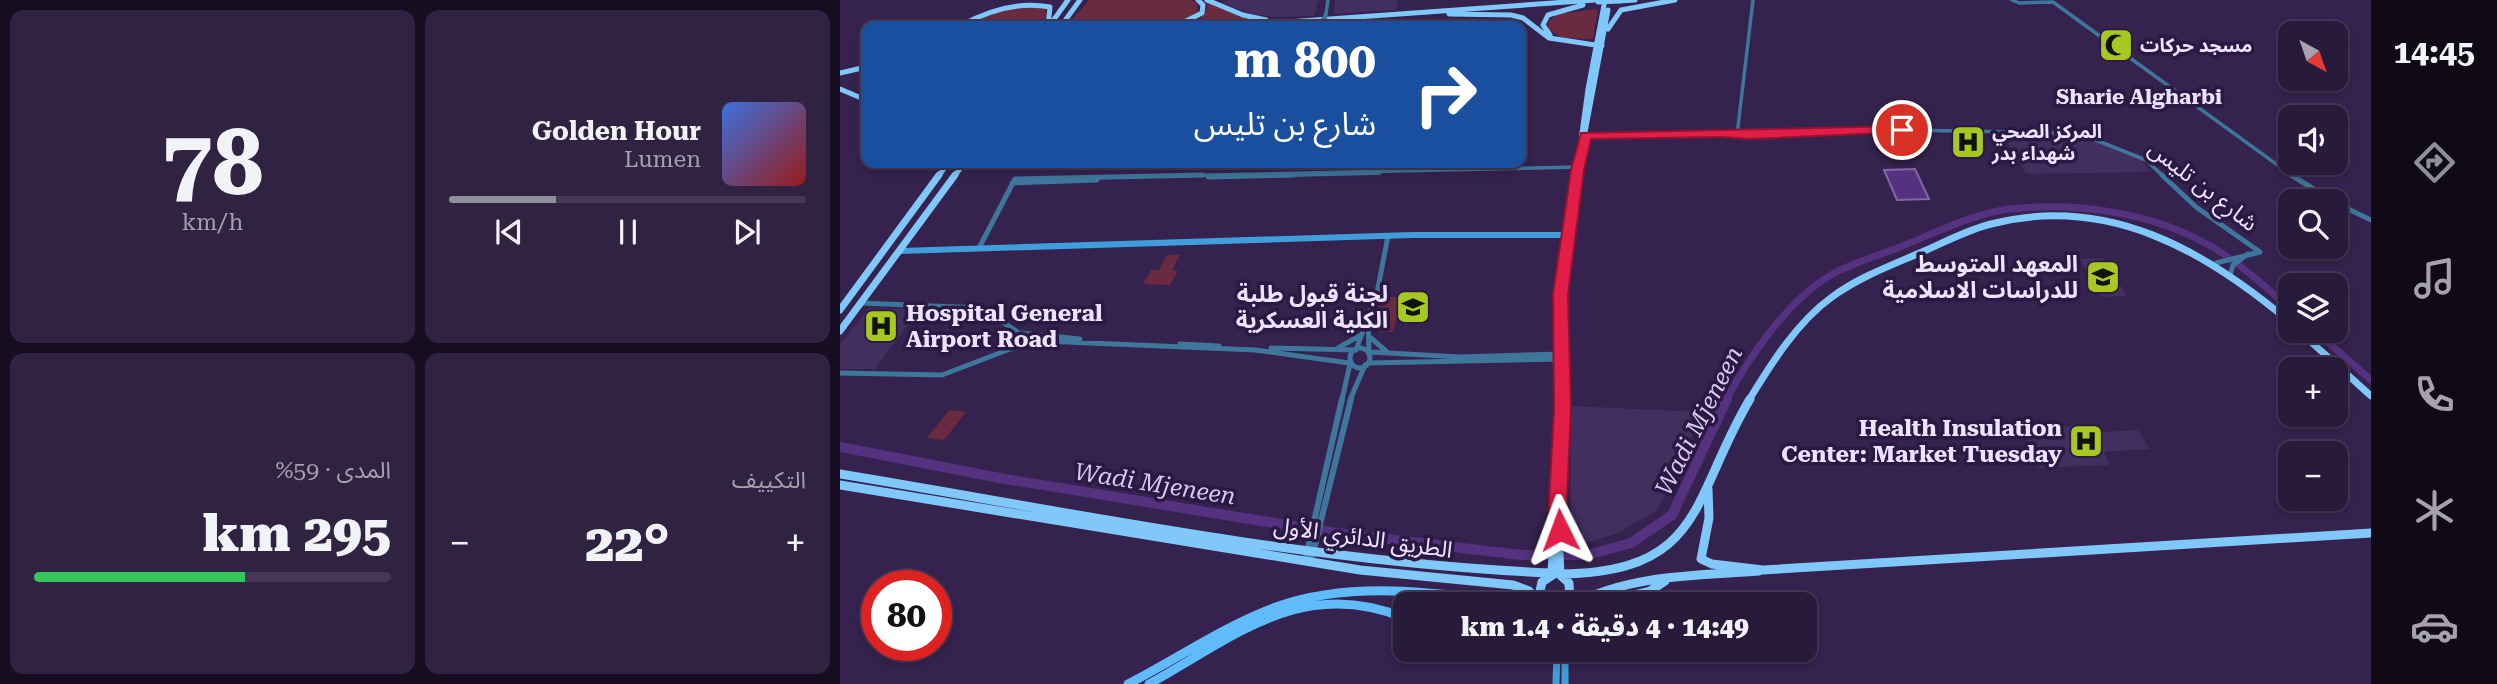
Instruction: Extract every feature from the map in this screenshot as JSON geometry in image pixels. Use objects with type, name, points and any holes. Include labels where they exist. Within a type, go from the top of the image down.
[{"type":"highway","points":[[965,21],[979,13],[1022,0]]},
{"type":"highway","points":[[1052,21],[1068,0]]},
{"type":"highway","points":[[1187,21],[1202,13],[1203,5],[1198,0]]},
{"type":"highway","points":[[1207,0],[1252,18],[1282,21]]},
{"type":"highway","points":[[1305,21],[1546,0]]},
{"type":"highway","points":[[1605,33],[1608,0]]},
{"type":"highway","points":[[1571,592],[1570,587],[1555,570],[1562,356],[1561,294],[1583,135],[1608,0]]},
{"type":"highway","points":[[1458,9],[1635,0]]},
{"type":"highway","points":[[1599,44],[1621,10],[1675,0]]},
{"type":"highway","points":[[968,21],[992,10],[1033,1],[1050,7],[1049,21]]},
{"type":"highway","points":[[1065,21],[1080,1]]},
{"type":"highway","points":[[1595,2],[1552,12],[1543,25],[1549,34],[1558,38],[1599,44]]},
{"type":"highway","points":[[1349,21],[1595,2]]},
{"type":"highway","points":[[1441,14],[1511,15],[1526,21]]},
{"type":"highway","points":[[1526,21],[1549,38],[1599,44]]},
{"type":"highway","points":[[840,74],[861,69]]},
{"type":"highway","points":[[840,74],[861,69]]},
{"type":"highway","points":[[840,89],[861,98]]},
{"type":"highway","points":[[840,310],[944,168]]},
{"type":"highway","points":[[840,331],[960,168]]},
{"type":"highway","name":"الطريق الدائري الأول","points":[[840,474],[1311,551],[1451,569],[1614,572],[1653,557],[1688,527],[1743,410],[1810,316],[1840,291],[1984,226],[2045,216],[2092,218],[2132,225],[2176,241],[2216,263],[2231,267],[2278,311]]},
{"type":"highway","points":[[2312,343],[2371,396]]},
{"type":"highway","points":[[840,485],[1311,551],[1360,570],[1513,585],[1530,591]]},
{"type":"highway","points":[[1708,488],[1709,518],[1700,555],[1702,561],[1763,570]]},
{"type":"highway","points":[[1599,592],[1608,588],[1665,580],[1763,570],[2371,533]]},
{"type":"highway","points":[[1539,592],[1540,584],[1555,570]]},
{"type":"highway","points":[[1650,592],[1665,580]]},
{"type":"main road","points":[[900,251],[1388,236],[1568,235]]},
{"type":"main road","points":[[1128,684],[1254,616],[1314,596],[1364,591],[1393,593]]},
{"type":"main road","points":[[1149,684],[1259,623],[1304,607],[1352,602],[1376,606],[1393,613]]},
{"type":"main road","points":[[1556,684],[1561,662]]},
{"type":"main road","points":[[1564,662],[1565,684]]},
{"type":"street","points":[[1323,21],[1328,0]]},
{"type":"street","points":[[1737,135],[1753,0]]},
{"type":"street","points":[[2012,0],[2019,3],[2053,2],[2258,154],[2313,189]]},
{"type":"street","name":"شارع بن تليس","points":[[1583,135],[1737,135],[1902,130],[2078,132],[2146,160],[2200,211],[2260,252],[2245,255],[2231,267]]},
{"type":"street","points":[[1266,174],[1268,168]]},
{"type":"street","points":[[979,248],[1014,181],[1578,169]]},
{"type":"street","points":[[2348,209],[2371,220]]},
{"type":"street","points":[[1311,551],[1348,376],[1349,358],[1368,320],[1388,236]]},
{"type":"street","points":[[861,303],[981,308],[1019,334],[1025,344]]},
{"type":"street","points":[[1319,516],[1349,403],[1370,351],[1368,320]]},
{"type":"street","points":[[1334,350],[1351,343],[1361,333]]},
{"type":"street","points":[[1019,334],[1106,341],[1355,350],[1459,357],[1562,356]]},
{"type":"street","points":[[1008,349],[1019,334]]},
{"type":"street","points":[[1371,337],[1378,347],[1393,354]]},
{"type":"street","points":[[840,373],[932,377],[963,369],[1008,349],[1043,341],[1255,350],[1366,364],[1562,356]]},
{"type":"street","points":[[1337,361],[1348,376]]},
{"type":"shaded area","points":[[1089,0],[1191,0],[1197,3],[1198,12],[1182,21],[1071,21]]},
{"type":"shaded area","points":[[1203,0],[1243,16],[1266,21],[1194,21],[1201,18],[1208,6]]},
{"type":"shaded area","points":[[1228,0],[1319,0],[1314,16],[1279,17],[1255,15],[1222,3]]},
{"type":"shaded area","points":[[1335,0],[1398,0],[1396,10],[1333,14]]},
{"type":"shaded area","points":[[1016,5],[1045,7],[1044,21],[976,21]]},
{"type":"shaded area","points":[[1598,9],[1593,39],[1563,38],[1548,29],[1549,21],[1558,14]]},
{"type":"shaded area","points":[[2003,134],[2073,134],[2140,158],[2151,172],[2026,174]]},
{"type":"shaded area","points":[[1915,169],[1929,199],[1897,200],[1884,170]]},
{"type":"shaded area","points":[[1167,255],[1180,255],[1172,270],[1178,271],[1170,285],[1143,284],[1151,270],[1159,270]]},
{"type":"shaded area","name":"المعهد المتوسط للدراسات الاسلامية","points":[[2103,258],[2127,296],[2102,297],[2079,259]]},
{"type":"shaded area","points":[[1381,297],[1402,297],[1393,332],[1379,332],[1375,322]]},
{"type":"shaded area","name":"Hospital General Airport Road","points":[[869,308],[920,309],[875,369],[840,369],[840,344]]},
{"type":"shaded area","points":[[1571,406],[1703,412],[1658,510],[1616,534],[1570,547]]},
{"type":"shaded area","points":[[949,410],[966,412],[944,440],[927,438]]},
{"type":"shaded area","name":"Health Insulation Center: Market Tuesday","points":[[2097,425],[2101,432],[2138,430],[2150,449],[2104,452],[2109,465],[2039,468],[2022,429]]},
{"type":"waterway","name":"Wadi Mjeneen","points":[[1726,400],[1771,331],[1815,286],[1848,266],[1997,211],[2060,207],[2111,212],[2161,224],[2207,244],[2229,258],[2278,298]]},
{"type":"waterway","name":"Wadi Mjeneen","points":[[2329,343],[2371,380]]},
{"type":"waterway","name":"Wadi Mjeneen","points":[[840,447],[1005,479],[1336,533],[1521,555],[1587,555],[1631,543],[1672,515],[1727,399]]},
{"type":"place","name":"مسجد حركات","points":[[2116,45]]},
{"type":"place","name":"المركز الصحي شهداء بدر","points":[[1968,142]]},
{"type":"place","name":"المعهد المتوسط للدراسات الاسلامية","points":[[2103,277]]},
{"type":"place","name":"لجنة قبول طلبة الكلية العسكرية","points":[[1413,307]]},
{"type":"place","name":"Hospital General Airport Road","points":[[881,326]]},
{"type":"place","name":"Health Insulation Center: Market Tuesday","points":[[2086,441]]},
{"type":"district","name":"Sharie Algharbi","points":[[2139,97]]},
{"type":"route","points":[[1560,530],[1557,519],[1562,410],[1561,294],[1577,170],[1586,135],[1750,135],[1902,130]]}]
